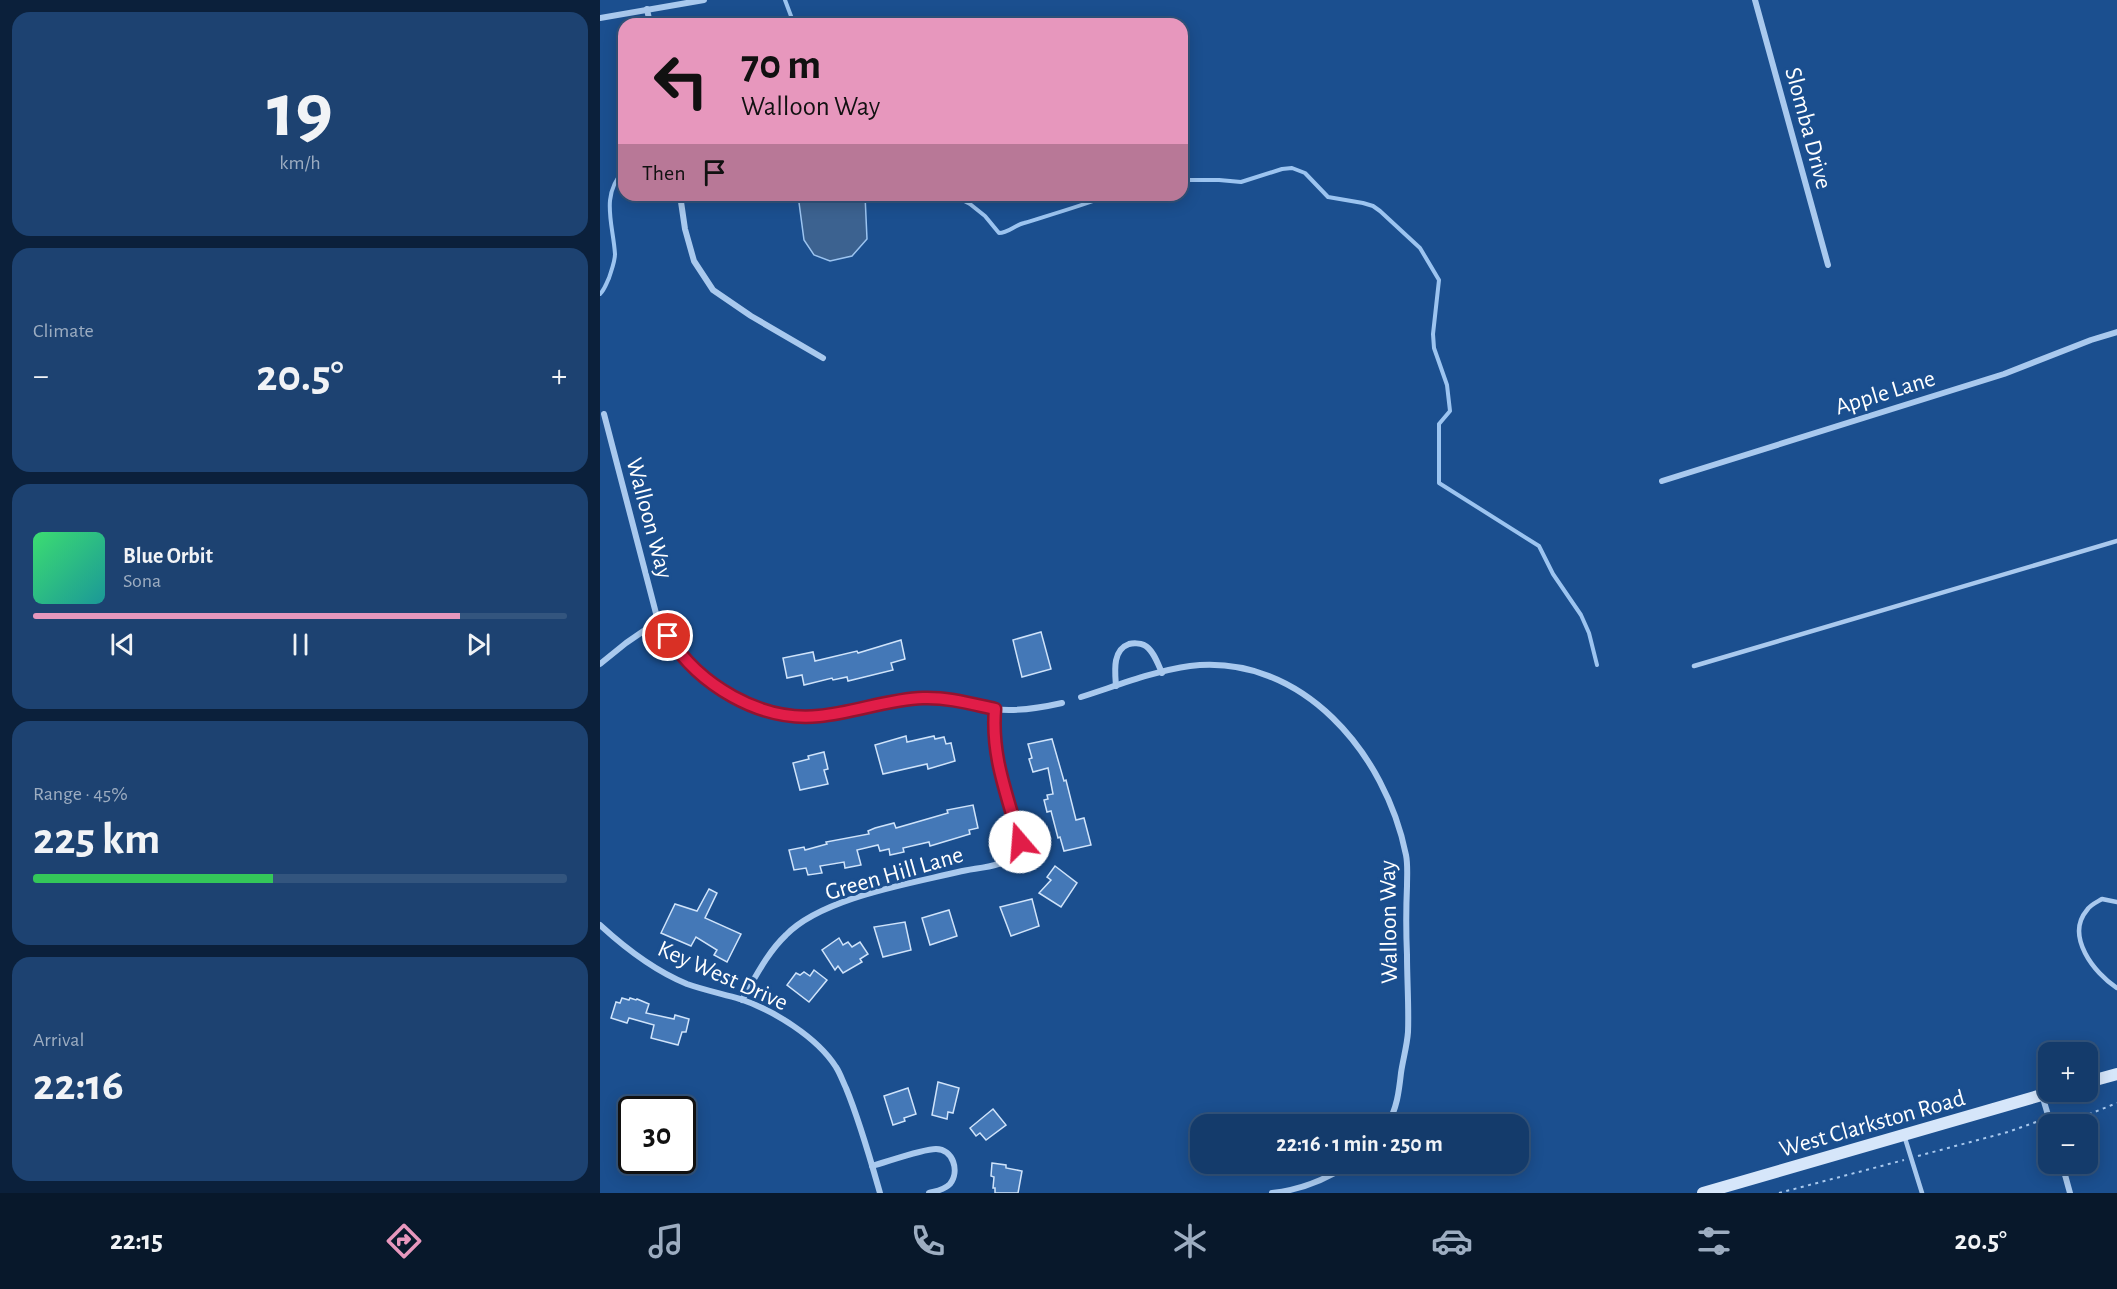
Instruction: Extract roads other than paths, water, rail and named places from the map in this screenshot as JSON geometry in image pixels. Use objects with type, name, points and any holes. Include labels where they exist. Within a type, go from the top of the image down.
[{"type":"main road","points":[[2098,1079],[2117,1074]]},
{"type":"main road","name":"West Clarkston Road","points":[[1703,1193],[2038,1097]]},
{"type":"street","points":[[600,18],[704,0]]},
{"type":"street","name":"Slomba Drive","points":[[1755,0],[1828,265]]},
{"type":"street","points":[[647,9],[649,18]]},
{"type":"street","points":[[681,201],[693,261],[713,290],[751,316],[823,358]]},
{"type":"street","name":"Apple Lane","points":[[1662,481],[2004,374],[2117,332]]},
{"type":"street","name":"Walloon Way","points":[[603,414],[658,621],[678,651],[697,669],[742,702],[789,716],[819,716],[921,698],[941,699],[995,709],[1041,708],[1062,703]]},
{"type":"street","points":[[600,664],[658,621]]},
{"type":"street","points":[[1116,686],[1114,669],[1117,656],[1122,648],[1131,643],[1144,645],[1152,653],[1162,673]]},
{"type":"street","name":"Walloon Way","points":[[1081,697],[1192,666],[1222,666],[1254,671],[1287,683],[1317,704],[1348,732],[1367,759],[1384,790],[1397,821],[1407,857],[1408,1032],[1397,1103],[1392,1114]]},
{"type":"street","name":"Green Hill Lane","points":[[742,1000],[767,956],[786,934],[806,920],[835,905],[889,889],[979,867],[1002,864],[1018,853],[1020,842],[1010,814],[995,748],[995,709]]},
{"type":"street","name":"Key West Drive","points":[[600,925],[634,953],[664,973],[687,984],[742,1000],[766,1010],[792,1026],[816,1045],[836,1067],[851,1101],[880,1193]]},
{"type":"street","points":[[872,1166],[936,1149],[948,1154],[954,1164],[955,1174],[943,1189],[929,1193]]},
{"type":"street","points":[[1272,1193],[1286,1192],[1335,1174]]},
{"type":"street","points":[[2065,1174],[2070,1193]]},
{"type":"lane","points":[[1694,666],[2117,541]]},
{"type":"lane","points":[[2117,902],[2102,898],[2088,908],[2080,921],[2079,941],[2105,981],[2117,988]]},
{"type":"lane","points":[[1904,1135],[1922,1193]]},
{"type":"water","points":[[799,201],[865,201],[867,239],[852,256],[830,261],[814,255],[804,240]]},
{"type":"waterway","points":[[785,0],[792,18]]},
{"type":"waterway","points":[[1188,180],[1241,182],[1292,168],[1305,173],[1328,197],[1373,206],[1420,248],[1439,280],[1433,334],[1434,348],[1447,385],[1450,411],[1439,424],[1439,483],[1539,546],[1553,574],[1581,615],[1589,633],[1597,665]]},
{"type":"waterway","points":[[600,294],[609,278],[615,257],[610,200],[618,179]]},
{"type":"waterway","points":[[964,201],[985,216],[999,233],[1093,201]]}]
